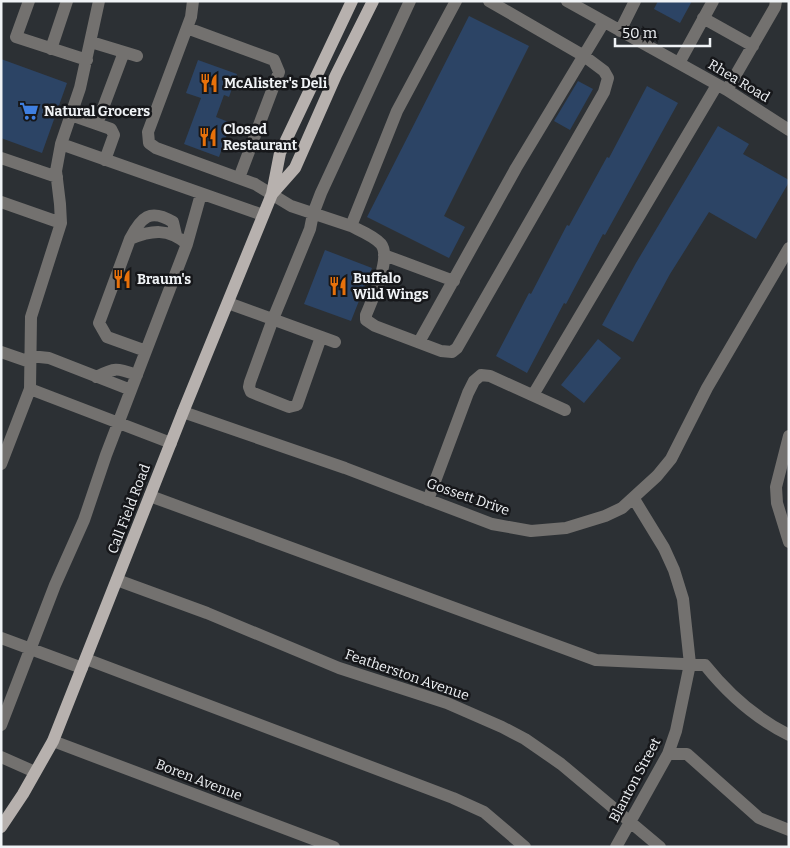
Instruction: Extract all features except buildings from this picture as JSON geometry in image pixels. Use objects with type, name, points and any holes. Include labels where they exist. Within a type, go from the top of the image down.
[{"type":"main road","name":"Call Field Road","points":[[2,825],[36,772],[53,741],[183,412],[272,194],[280,153],[352,1]]},
{"type":"main road","name":"Call Field Road","points":[[272,194],[295,168],[336,75],[373,1]]},
{"type":"street","points":[[29,1],[16,37],[87,60]]},
{"type":"street","points":[[51,48],[67,1]]},
{"type":"street","points":[[1,464],[30,389],[31,318],[61,223],[56,172],[61,144],[80,88],[99,1]]},
{"type":"street","points":[[193,1],[191,17],[148,132],[148,142],[156,148],[256,184],[291,206],[351,226],[375,239],[381,244],[384,255],[383,269],[366,315],[366,320],[370,324],[447,352],[452,352],[462,342],[604,92],[608,78],[604,71],[584,56],[489,1]]},
{"type":"street","points":[[321,337],[297,405],[290,407],[251,392],[249,387],[273,319],[310,229],[313,214],[321,193],[410,1]]},
{"type":"street","points":[[351,226],[397,110],[456,1]]},
{"type":"street","name":"Rhea Road","points":[[568,1],[722,88],[789,130]]},
{"type":"street","points":[[620,31],[636,1]]},
{"type":"street","points":[[679,63],[713,1]]},
{"type":"street","points":[[533,395],[722,88],[753,46],[775,7],[776,1]]},
{"type":"street","points":[[703,18],[753,46]]},
{"type":"street","points":[[419,342],[516,168],[604,22]]},
{"type":"street","points":[[187,28],[274,60],[279,72],[239,178]]},
{"type":"street","points":[[91,42],[130,54],[97,124]]},
{"type":"street","points":[[71,115],[111,129],[114,135],[106,160]]},
{"type":"street","points":[[61,144],[263,215]]},
{"type":"street","points":[[1,158],[57,177]]},
{"type":"street","points":[[1,725],[4,706],[31,650],[55,586],[84,520],[94,487],[187,244],[201,194]]},
{"type":"street","points":[[1,202],[61,223]]},
{"type":"street","points":[[146,351],[107,337],[99,323],[130,239],[142,234],[157,232],[176,235],[187,244]]},
{"type":"street","name":"Gossett Drive","points":[[183,412],[345,468],[492,524],[524,530],[566,528],[605,516],[622,508],[657,476],[671,459],[707,388],[789,248]]},
{"type":"street","points":[[384,255],[454,281]]},
{"type":"street","points":[[228,303],[335,342]]},
{"type":"street","points":[[1,352],[30,359],[49,358],[132,390]]},
{"type":"street","points":[[96,377],[111,369],[123,370],[137,375]]},
{"type":"street","points":[[428,500],[468,393],[474,381],[481,375],[490,376],[565,410]]},
{"type":"street","points":[[30,389],[171,443]]},
{"type":"street","points":[[789,436],[776,487],[777,503],[789,542]]},
{"type":"street","points":[[150,496],[596,660],[705,665],[746,709],[766,723],[789,735]]},
{"type":"street","name":"Blanton Street","points":[[616,847],[668,754],[676,731],[690,664],[683,599],[674,570],[664,548],[634,499]]},
{"type":"street","name":"Featherston Avenue","points":[[117,580],[206,613],[339,668],[447,703],[502,727],[525,739],[561,764],[660,847]]},
{"type":"street","points":[[1,638],[31,650],[84,664],[454,798],[484,812],[525,847]]},
{"type":"street","name":"Boren Avenue","points":[[53,741],[334,847]]},
{"type":"street","points":[[668,754],[687,754],[759,818],[789,830]]},
{"type":"street","points":[[1,757],[36,772]]},
{"type":"place","name":"McAlister's Deli","points":[[209,83]]},
{"type":"place","name":"Natural Grocers","points":[[29,111]]},
{"type":"place","name":"Closed Restaurant","points":[[208,137]]},
{"type":"place","name":"Braum's","points":[[122,279]]},
{"type":"place","name":"Buffalo Wild Wings","points":[[338,286]]}]
